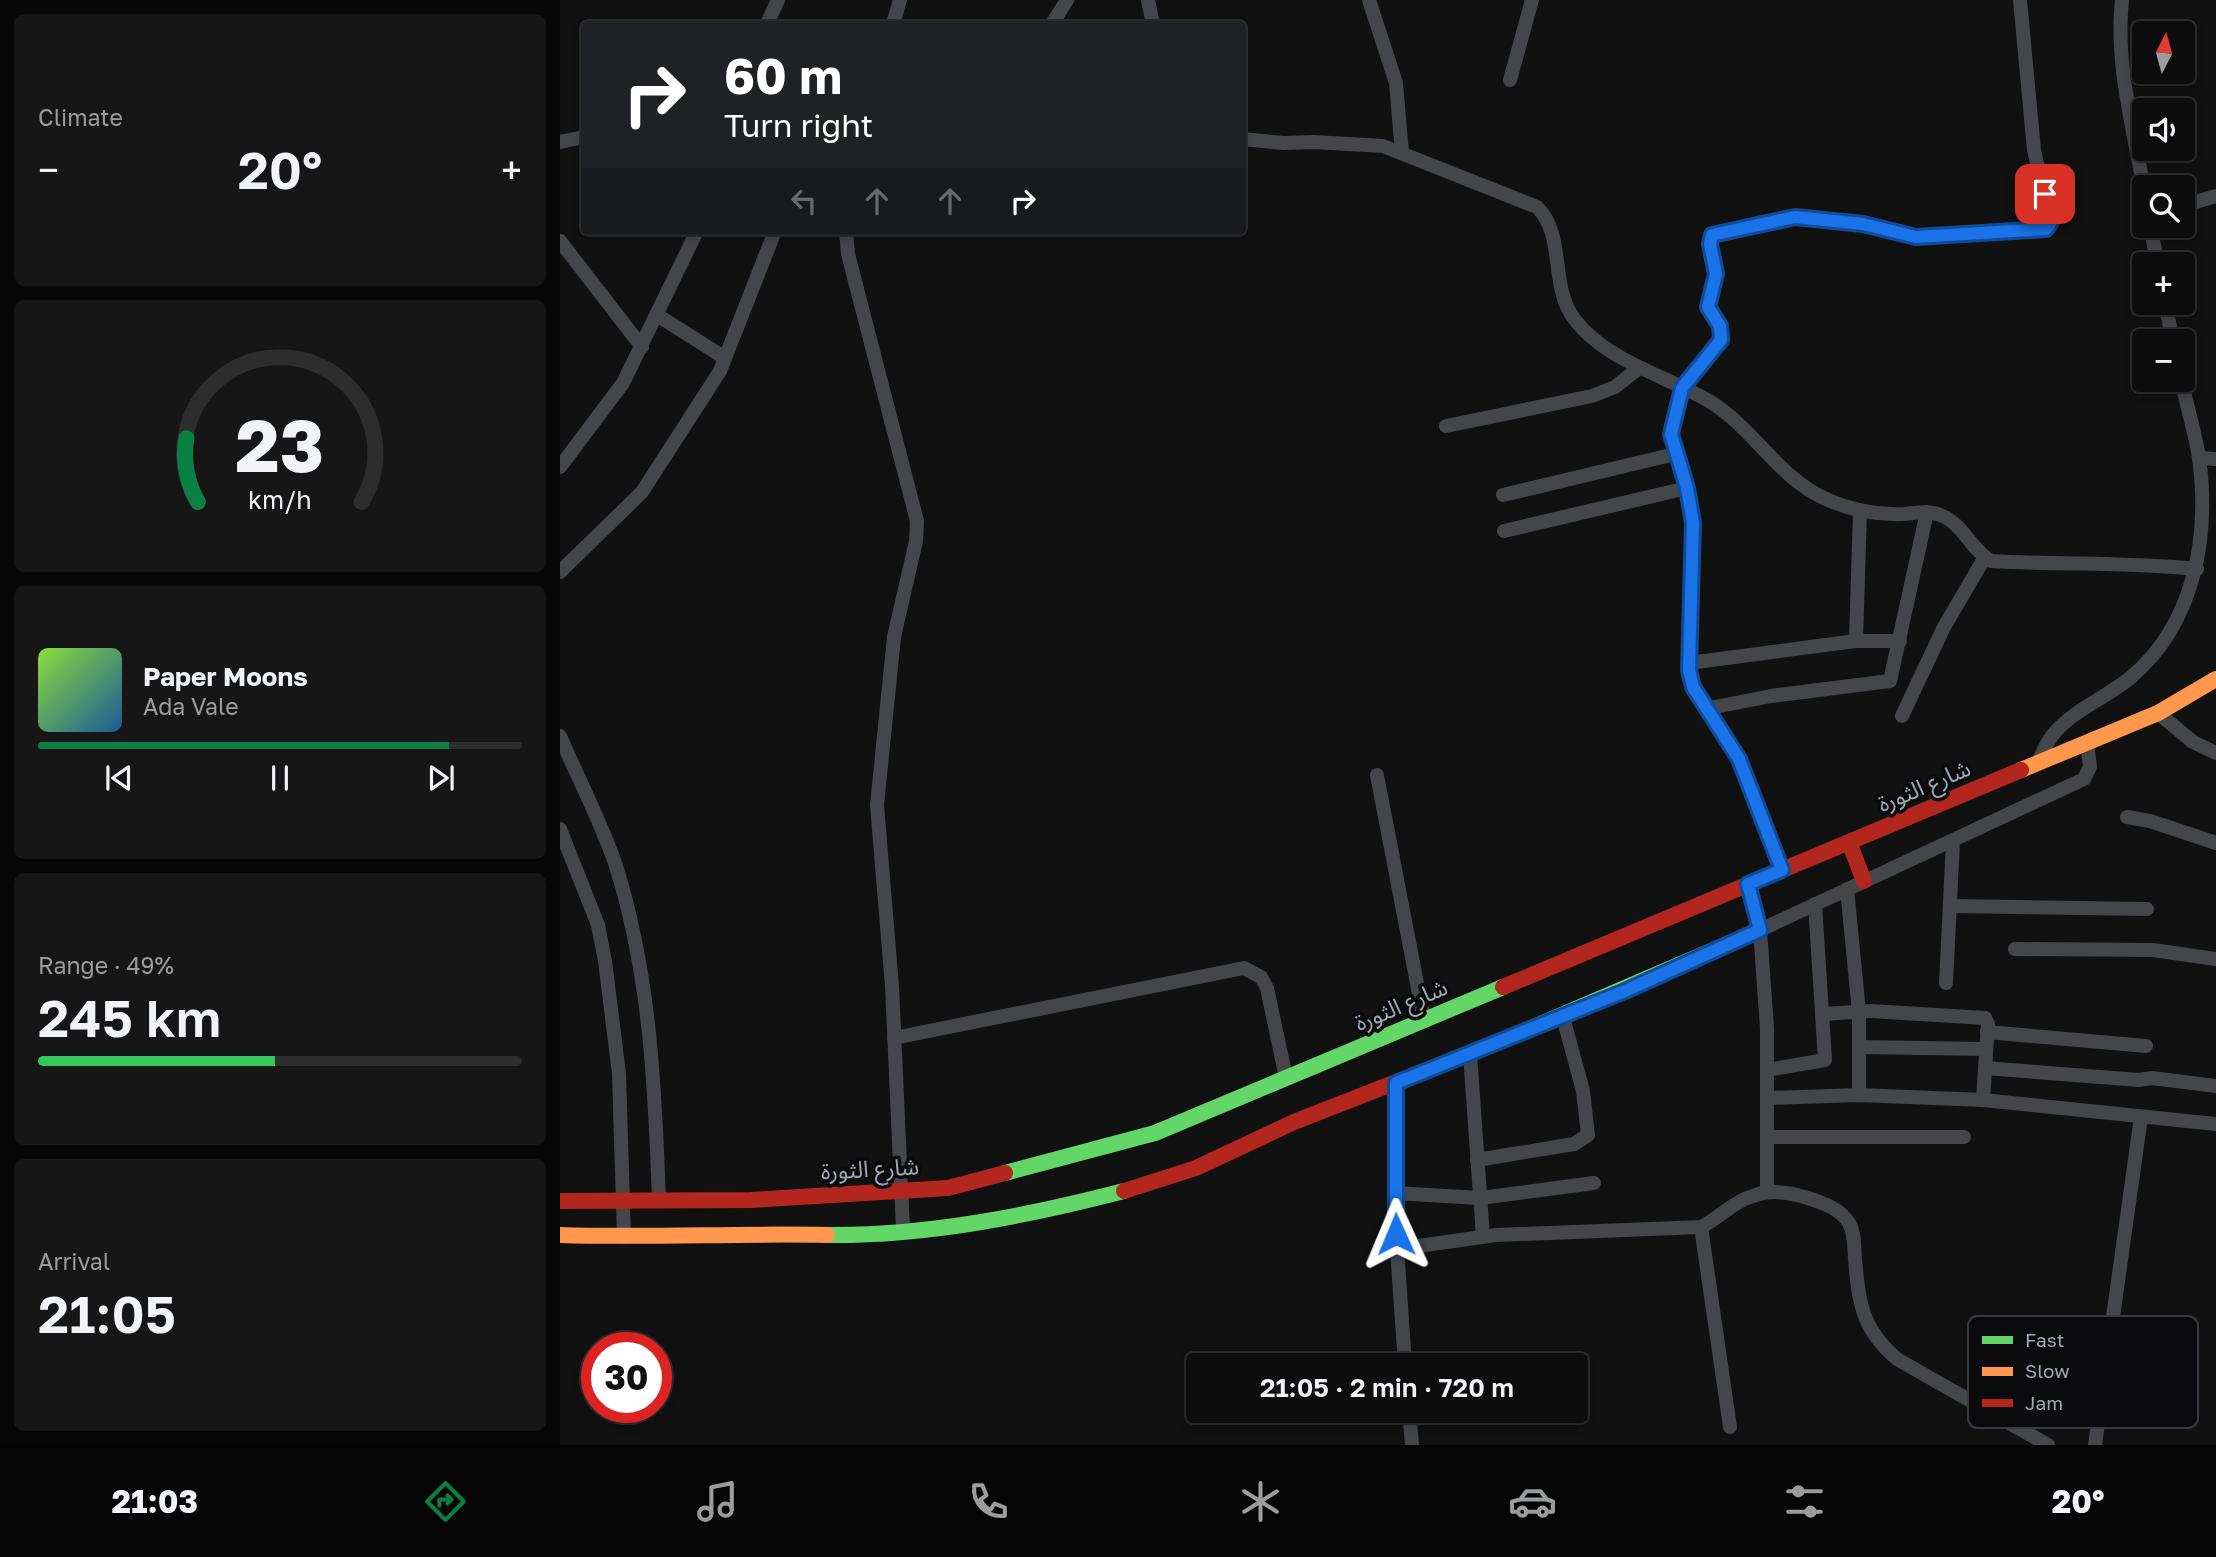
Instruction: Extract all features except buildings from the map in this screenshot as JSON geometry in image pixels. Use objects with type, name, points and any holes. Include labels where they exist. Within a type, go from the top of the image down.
[{"type":"main road","name":"شارع الثورة","points":[[560,1201],[751,1200],[948,1188],[1155,1132],[2158,713],[2216,679]]},
{"type":"main road","points":[[1849,842],[1864,881]]},
{"type":"main road","points":[[560,1235],[849,1235],[1045,1211],[1147,1185],[1196,1168],[1294,1122],[1563,1017],[1760,930],[1748,884]]},
{"type":"street","points":[[768,21],[778,0]]},
{"type":"street","points":[[894,21],[900,0]]},
{"type":"street","points":[[1054,21],[1067,0]]},
{"type":"street","points":[[1148,0],[1152,21]]},
{"type":"street","points":[[1369,0],[1396,83],[1402,153]]},
{"type":"street","points":[[1510,80],[1532,0]]},
{"type":"street","points":[[1782,870],[1739,759],[1693,687],[1689,663],[1693,523],[1687,488],[1675,454],[1672,422],[1682,388],[1721,340],[1720,326],[1708,307],[1716,274],[1710,244],[1712,235],[1795,217],[1839,220],[1916,237],[2049,227],[2051,222],[2034,150],[2020,0]]},
{"type":"street","points":[[2122,0],[2120,21],[2124,77],[2142,175]]},
{"type":"street","points":[[560,142],[581,138]]},
{"type":"street","points":[[1246,139],[1283,143],[1367,143],[1402,153],[1537,207],[1547,217],[1562,293],[1574,319],[1595,339],[1639,368],[1710,401],[1735,421],[1801,486],[1826,499],[1860,511],[1927,512],[1941,515],[1959,527],[1991,561],[2055,565],[2130,562],[2197,569]]},
{"type":"street","points":[[2195,202],[2216,196]]},
{"type":"street","points":[[560,467],[623,383],[695,235]]},
{"type":"street","points":[[560,572],[642,492],[720,371],[773,235]]},
{"type":"street","points":[[847,235],[854,281],[917,521],[916,541],[894,636],[877,805],[894,1038],[903,1230]]},
{"type":"street","points":[[560,241],[642,346]]},
{"type":"street","points":[[657,315],[725,358]]},
{"type":"street","points":[[1446,426],[1604,393],[1639,368]]},
{"type":"street","points":[[2038,763],[2057,730],[2131,678],[2151,657],[2174,626],[2197,569],[2202,504],[2199,458],[2184,392]]},
{"type":"street","points":[[1503,495],[1675,454]]},
{"type":"street","points":[[2199,458],[2216,459]]},
{"type":"street","points":[[1504,531],[1687,488]]},
{"type":"street","points":[[1856,641],[1860,511]]},
{"type":"street","points":[[1705,709],[1808,690],[1890,681],[1927,512]]},
{"type":"street","points":[[1902,716],[1944,626],[1985,557]]},
{"type":"street","points":[[1689,663],[1856,641],[1900,641]]},
{"type":"street","points":[[2158,713],[2193,742],[2216,753]]},
{"type":"street","points":[[560,736],[614,862],[624,897],[650,1035],[659,1200]]},
{"type":"street","points":[[1768,1192],[1768,1070],[1760,930],[2084,779],[2090,767],[2087,743]]},
{"type":"street","points":[[1377,775],[1424,1020]]},
{"type":"street","points":[[2127,817],[2150,821],[2216,843]]},
{"type":"street","points":[[560,829],[598,925],[605,961],[619,1074],[624,1237]]},
{"type":"street","points":[[1946,982],[1953,841]]},
{"type":"street","points":[[1847,889],[1859,1012],[1859,1095]]},
{"type":"street","points":[[1768,1070],[1824,1062],[1815,904]]},
{"type":"street","points":[[1950,906],[2147,909]]},
{"type":"street","points":[[2015,949],[2153,950],[2216,960]]},
{"type":"street","points":[[894,1038],[1244,968],[1261,977],[1267,988],[1286,1078]]},
{"type":"street","points":[[1822,1014],[1859,1012],[1982,1017],[1987,1020],[1983,1100]]},
{"type":"street","points":[[1477,1160],[1574,1144],[1588,1135],[1583,1091],[1563,1017]]},
{"type":"street","points":[[1987,1032],[2146,1046]]},
{"type":"street","points":[[1859,1047],[1986,1049]]},
{"type":"street","points":[[1470,1054],[1483,1237]]},
{"type":"street","points":[[1985,1068],[2139,1080],[2152,1078],[2216,1086]]},
{"type":"street","points":[[1396,1083],[1395,1193],[1404,1353]]},
{"type":"street","points":[[1768,1098],[1859,1095],[1983,1100],[2216,1124]]},
{"type":"street","points":[[2113,1316],[2141,1117]]},
{"type":"street","points":[[1769,1138],[1964,1137]]},
{"type":"street","points":[[1395,1193],[1480,1198],[1594,1183]]},
{"type":"street","points":[[1397,1249],[1483,1237],[1701,1227],[1726,1208],[1768,1192],[1810,1199],[1839,1211],[1849,1222],[1861,1306],[1866,1324],[1881,1345],[1897,1359],[1968,1399]]},
{"type":"street","points":[[1701,1227],[1730,1427]]},
{"type":"street","points":[[1410,1423],[1412,1445]]},
{"type":"street","points":[[2018,1428],[2048,1445]]},
{"type":"traffic: fast","points":[[1501,1041],[1760,930],[1748,884]]},
{"type":"traffic: fast","points":[[1005,1173],[1155,1133],[1503,987]]},
{"type":"traffic: fast","points":[[827,1235],[902,1232],[977,1223],[1124,1191]]},
{"type":"traffic: slow","points":[[2021,770],[2158,713],[2216,679]]},
{"type":"traffic: slow","points":[[560,1235],[827,1235]]},
{"type":"traffic: jam","points":[[1503,987],[2021,770]]},
{"type":"traffic: jam","points":[[1849,842],[1864,881]]},
{"type":"traffic: jam","points":[[1124,1191],[1196,1168],[1294,1122],[1501,1041]]},
{"type":"traffic: jam","points":[[560,1201],[751,1200],[948,1188],[1005,1173]]},
{"type":"route","points":[[1396,1234],[1396,1083],[1625,991],[1760,930],[1748,884],[1782,870],[1739,759],[1705,709],[1693,687],[1689,670],[1688,626],[1693,523],[1687,488],[1673,449],[1671,434],[1674,410],[1682,388],[1715,351],[1721,340],[1720,326],[1708,307],[1716,274],[1710,244],[1712,235],[1795,217],[1827,218],[1881,227],[1916,237],[2046,229],[2051,222],[2045,194]]}]
